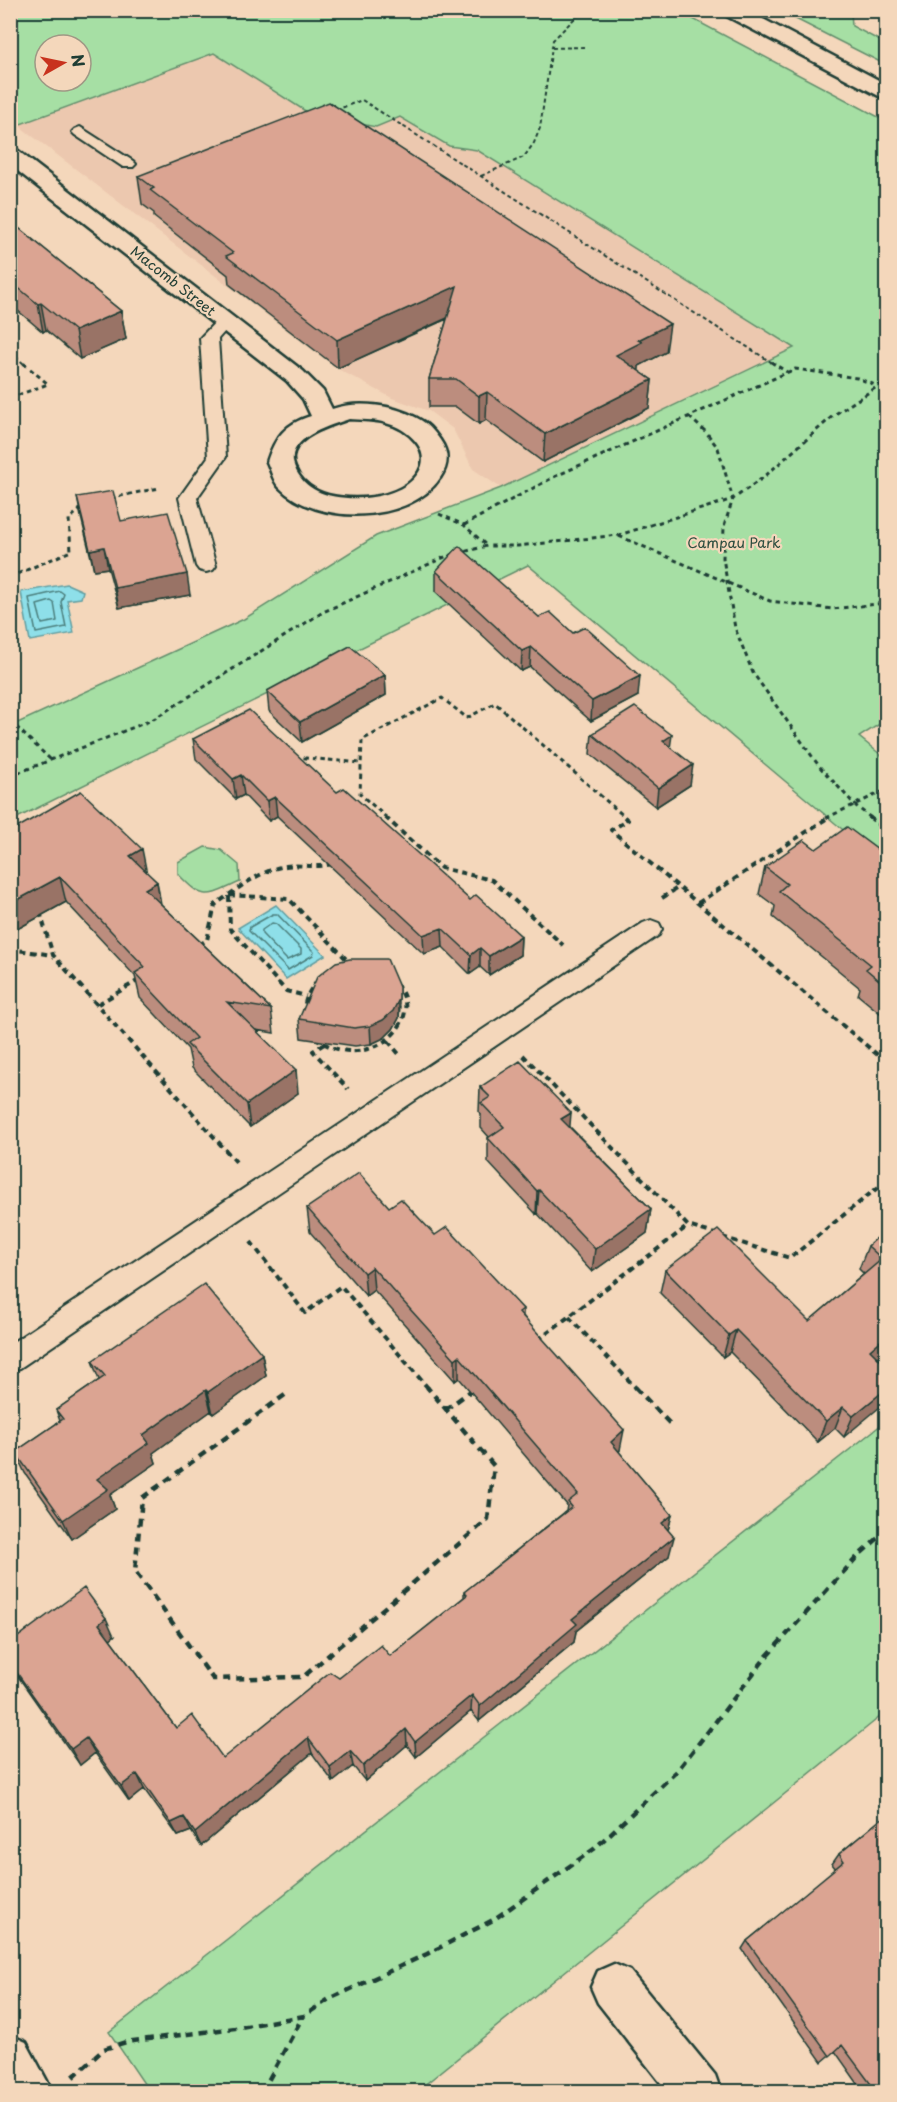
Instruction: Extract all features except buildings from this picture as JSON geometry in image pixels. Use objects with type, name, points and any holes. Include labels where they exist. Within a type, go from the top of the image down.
[{"type":"street","points":[[730,10],[886,92]]},
{"type":"street","name":"Macomb Street","points":[[10,154],[295,376],[314,396],[324,417]]},
{"type":"street","points":[[347,412],[371,412],[393,417],[412,425],[427,437],[434,451],[435,466],[427,480],[411,494],[396,501],[362,508],[334,507],[309,500],[291,487],[280,472],[280,456],[287,440],[303,426],[324,417],[347,412]]},
{"type":"street","points":[[614,1986],[698,2091]]},
{"type":"street","points":[[10,2058],[30,2091]]},
{"type":"lane","points":[[80,132],[128,164]]},
{"type":"lane","points":[[206,566],[188,498],[217,457],[209,338],[225,322]]},
{"type":"lane","points":[[10,1359],[651,929]]},
{"type":"path","points":[[480,176],[524,157],[534,143],[540,128],[553,40],[583,10]]},
{"type":"path","points":[[552,48],[584,46]]},
{"type":"path","points":[[328,113],[362,100],[787,372]]},
{"type":"path","points":[[10,352],[48,384],[10,398]]},
{"type":"path","points":[[464,525],[556,476],[795,369],[857,378],[879,386]]},
{"type":"path","points":[[10,776],[152,720],[283,637],[350,598],[447,556],[487,546],[518,546],[619,536],[733,499],[764,477],[834,415],[886,381]]},
{"type":"path","points":[[689,417],[706,432],[718,448],[733,499],[724,526],[723,558],[735,628],[753,673],[819,766],[856,806],[886,830]]},
{"type":"path","points":[[107,500],[201,480]]},
{"type":"path","points":[[10,577],[71,551],[69,519],[77,510],[87,507]]},
{"type":"path","points":[[430,510],[464,525],[487,546]]},
{"type":"path","points":[[619,536],[770,601],[832,609],[886,603]]},
{"type":"path","points":[[566,947],[492,880],[441,868],[360,794],[362,740],[442,698],[467,718],[495,702],[628,820],[611,830],[886,1062]]},
{"type":"path","points":[[10,721],[50,759]]},
{"type":"path","points":[[291,756],[361,763]]},
{"type":"path","points":[[698,903],[820,821],[886,790]]},
{"type":"path","points":[[388,835],[399,830]]},
{"type":"path","points":[[197,946],[207,940],[215,905],[229,895],[282,866],[325,867],[336,862]]},
{"type":"path","points":[[229,895],[289,898],[343,957],[357,968]]},
{"type":"path","points":[[229,895],[230,929],[286,991],[306,996]]},
{"type":"path","points":[[39,910],[53,955],[261,1191]]},
{"type":"path","points":[[10,949],[53,955]]},
{"type":"path","points":[[357,968],[375,971],[390,978],[400,989],[406,1002],[406,1016],[399,1030],[388,1041],[356,1052],[339,1050],[324,1044],[312,1035],[305,1023],[302,1010],[306,996],[326,975],[357,968]]},
{"type":"path","points":[[98,1004],[147,975]]},
{"type":"path","points":[[500,1031],[688,1226],[790,1258],[886,1180]]},
{"type":"path","points":[[388,1041],[402,1058]]},
{"type":"path","points":[[228,1213],[306,1313],[340,1286],[494,1467],[488,1519],[303,1677],[213,1679],[135,1570],[142,1498],[285,1395]]},
{"type":"path","points":[[531,1345],[688,1226]]},
{"type":"path","points":[[569,1317],[672,1426]]},
{"type":"path","points":[[446,1410],[474,1388]]},
{"type":"path","points":[[81,2070],[104,2049],[126,2042],[235,2028],[303,2016],[329,1998],[427,1954],[493,1920],[594,1849],[677,1771],[767,1656],[858,1556],[886,1531]]},
{"type":"path","points":[[262,2091],[303,2016]]},
{"type":"shaded area","points":[[214,53],[310,114],[414,111],[794,348],[501,488],[473,469],[453,429],[429,411],[392,398],[336,368],[18,125]]},
{"type":"green space","name":"Campau Park","points":[[11,11],[678,11],[886,121],[886,720],[859,737],[886,759],[886,866],[528,565],[11,821],[11,726],[244,619],[376,536],[501,488],[794,348],[477,150],[449,146],[400,117],[376,127],[310,114],[214,53],[18,125],[11,119]]},
{"type":"green space","points":[[780,11],[851,11],[852,26],[886,44],[886,65]]},
{"type":"green space","points":[[205,847],[221,850],[239,865],[240,882],[220,891],[206,894],[194,889],[178,874],[178,862]]},
{"type":"green space","points":[[886,1421],[886,1712],[417,2091],[149,2091],[109,2032]]},
{"type":"water","points":[[67,584],[83,591],[81,598],[67,600],[74,633],[30,641],[21,592]]},
{"type":"water","points":[[276,905],[325,955],[286,979],[238,928]]}]
